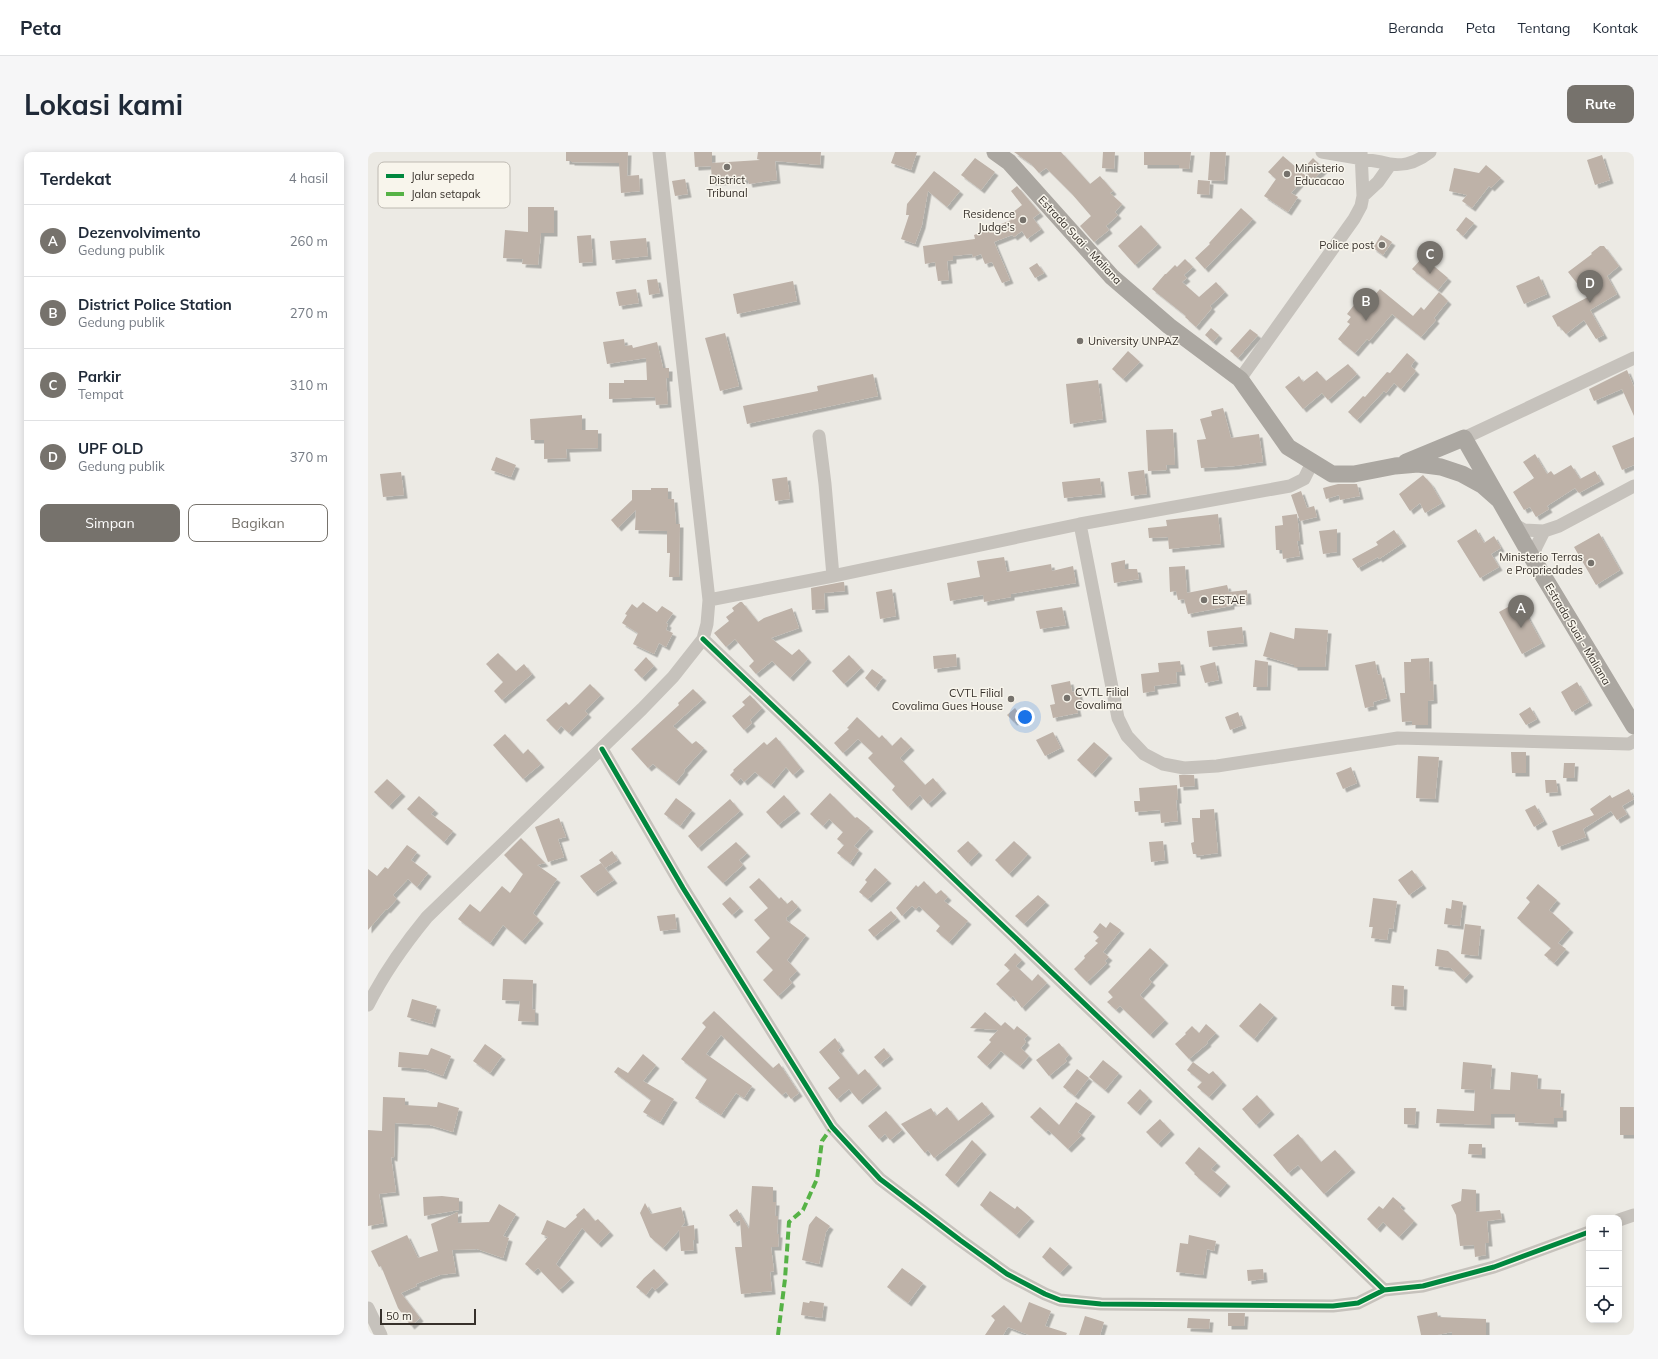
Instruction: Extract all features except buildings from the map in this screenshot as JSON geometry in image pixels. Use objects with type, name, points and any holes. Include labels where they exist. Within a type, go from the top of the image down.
[{"type":"main road","name":"Estrada Suai - Maliana","points":[[995,152],[1009,162],[1112,277],[1169,326],[1240,379],[1288,447],[1332,474],[1354,474],[1395,466],[1418,464],[1441,466],[1462,474],[1482,485],[1499,500]]},
{"type":"main road","name":"Estrada Suai - Maliana","points":[[1395,466],[1464,438],[1533,559],[1634,726]]},
{"type":"street","points":[[368,1005],[380,981],[403,947],[427,917],[602,749],[673,677],[703,639],[707,624],[709,600],[659,152]]},
{"type":"street","points":[[1322,152],[1362,156],[1390,165],[1407,165],[1420,160],[1430,152]]},
{"type":"street","points":[[1240,379],[1354,219],[1361,206],[1363,196],[1362,156]]},
{"type":"street","points":[[1363,196],[1378,182],[1390,165]]},
{"type":"street","points":[[1464,438],[1634,358]]},
{"type":"street","points":[[818,436],[825,484],[833,576]]},
{"type":"street","points":[[709,600],[833,576],[1080,524],[1290,486],[1304,479],[1312,463]]},
{"type":"street","points":[[1512,523],[1524,530],[1544,530],[1559,526],[1634,486]]},
{"type":"street","points":[[1080,524],[1118,718],[1127,736],[1144,754],[1164,764],[1184,768],[1217,766],[1398,738],[1629,744],[1634,741]]},
{"type":"street","points":[[1533,559],[1536,547],[1544,530]]},
{"type":"street","points":[[703,639],[1384,1290]]},
{"type":"street","points":[[602,749],[683,888],[832,1127],[880,1178],[1007,1274],[1045,1294],[1060,1300],[1101,1304],[1333,1306],[1358,1303],[1384,1290],[1423,1286],[1494,1267],[1586,1233]]},
{"type":"street","points":[[1622,1219],[1634,1215]]},
{"type":"street","points":[[368,1308],[381,1335]]},
{"type":"marked path","points":[[778,1335],[785,1279],[789,1222],[803,1210],[817,1179],[822,1141],[832,1127]]},
{"type":"cycle path","points":[[703,639],[1384,1290],[1423,1286],[1494,1267],[1586,1233]]},
{"type":"cycle path","points":[[602,749],[683,888],[832,1127],[880,1179],[1007,1274],[1045,1294],[1060,1300],[1101,1304],[1333,1306],[1358,1303],[1384,1290]]},
{"type":"place","name":"District Tribunal","points":[[727,167]]},
{"type":"place","name":"Ministerio Educacao","points":[[1287,174]]},
{"type":"place","name":"Residence Judge's","points":[[1023,220]]},
{"type":"place","name":"Police post","points":[[1382,245]]},
{"type":"place","name":"Parkir","points":[[1430,274]]},
{"type":"place","name":"UPF OLD","points":[[1590,303]]},
{"type":"place","name":"District Police Station","points":[[1366,321]]},
{"type":"place","name":"University UNPAZ","points":[[1080,341]]},
{"type":"place","name":"Ministerio Terras e Propriedades","points":[[1591,563]]},
{"type":"place","name":"ESTAE","points":[[1204,600]]},
{"type":"place","name":"Dezenvolvimento","points":[[1521,628]]},
{"type":"place","name":"CVTL Filial Covalima","points":[[1067,698]]},
{"type":"place","name":"CVTL Filial Covalima Gues House","points":[[1011,699]]}]
